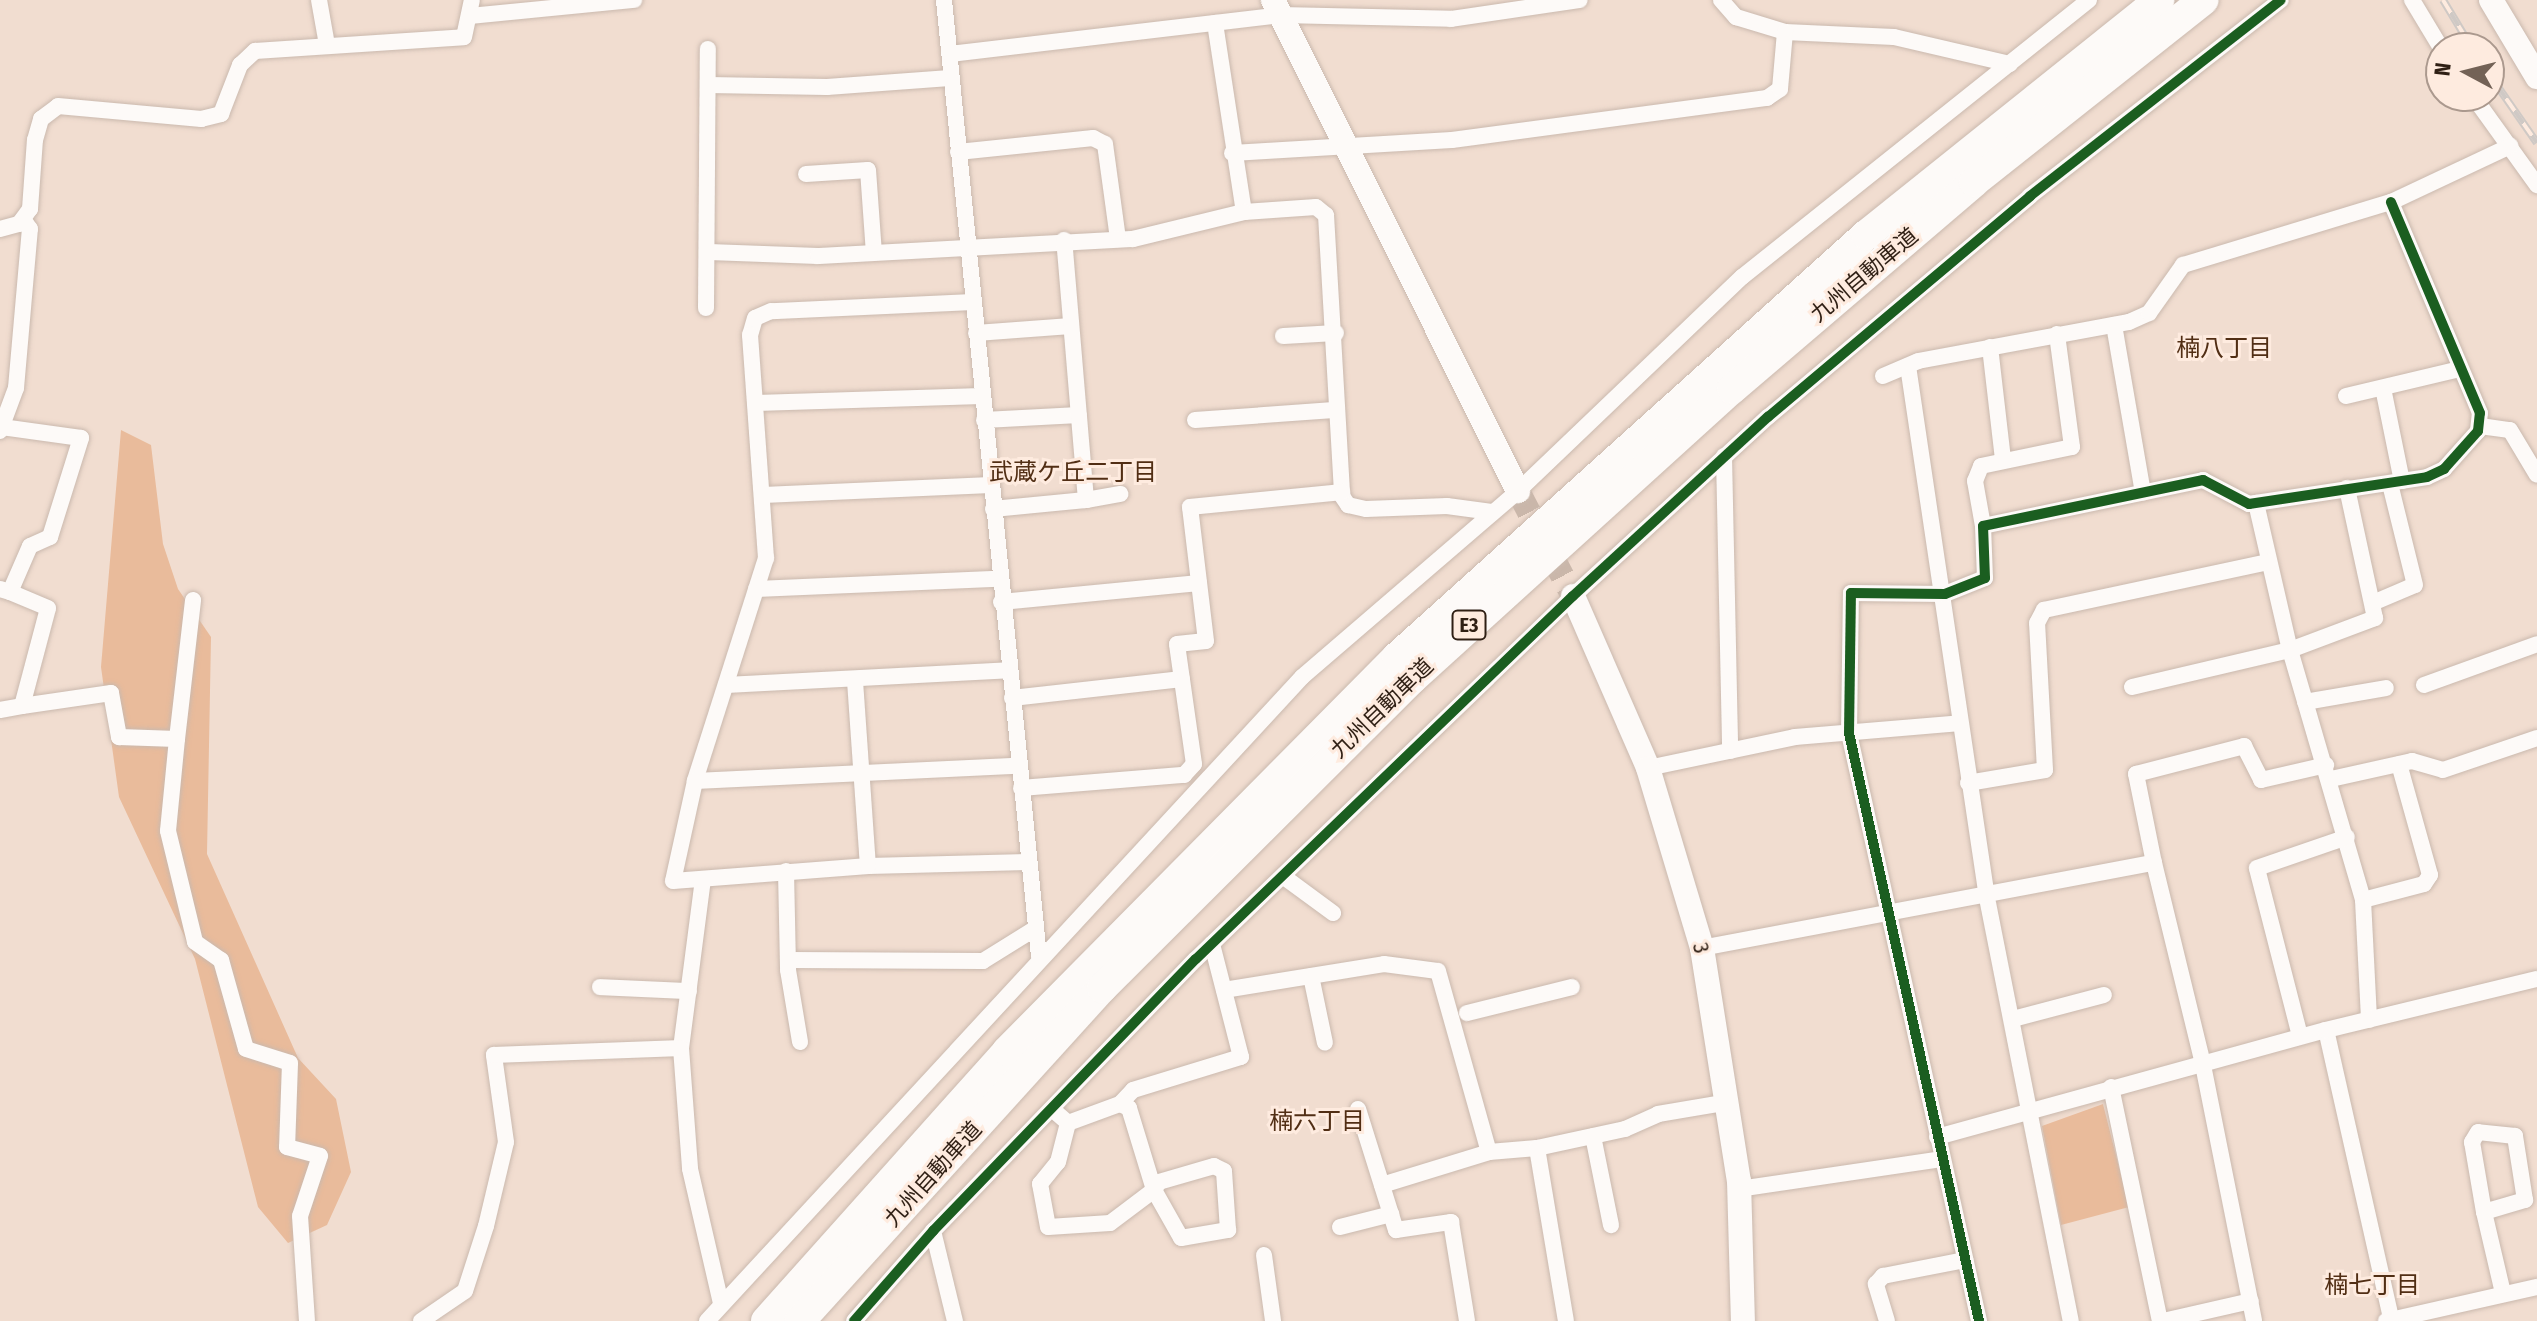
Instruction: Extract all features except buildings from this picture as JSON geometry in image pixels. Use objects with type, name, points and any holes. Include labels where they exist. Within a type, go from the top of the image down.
[{"type":"highway","name":"九州自動車道","points":[[766,1321],[1007,1051],[1397,657],[1866,235],[2159,0]]},
{"type":"highway","name":"九州自動車道","points":[[800,1321],[1102,988],[1412,679],[1732,389],[1974,182],[2204,0]]},
{"type":"street","points":[[319,0],[327,45]]},
{"type":"street","points":[[0,229],[23,219],[30,209],[41,119],[58,106],[201,119],[221,114],[240,65],[255,51],[464,37],[471,8],[634,0]]},
{"type":"street","points":[[944,0],[998,579],[1039,956]]},
{"type":"street","points":[[950,54],[1215,23],[1277,8],[1451,19],[1580,0]]},
{"type":"street","points":[[1721,0],[1736,17],[1785,32],[1894,37],[2010,64]]},
{"type":"street","points":[[707,1321],[1039,956],[1302,677],[1518,491],[1742,277],[2089,0]]},
{"type":"street","points":[[854,1321],[933,1231],[1212,944],[1573,596],[1724,456],[2030,196],[2281,0]]},
{"type":"street","points":[[2412,0],[2431,32]]},
{"type":"street","points":[[2491,0],[2537,77]]},
{"type":"street","points":[[1277,8],[1518,491]]},
{"type":"street","points":[[1215,23],[1232,153],[1244,212]]},
{"type":"street","points":[[1232,153],[1613,123],[1767,98],[1780,89],[1785,32]]},
{"type":"street","points":[[706,308],[709,252],[708,49]]},
{"type":"street","points":[[708,85],[827,87],[950,78]]},
{"type":"street","points":[[2485,112],[2537,185]]},
{"type":"street","points":[[958,152],[1093,138],[1105,144],[1118,239]]},
{"type":"street","points":[[1883,376],[1908,366],[1990,347],[2114,325],[2149,313],[2183,265],[2391,202],[2510,146]]},
{"type":"street","points":[[806,174],[868,170],[874,253]]},
{"type":"street","points":[[2391,202],[2460,369],[2480,426]]},
{"type":"street","points":[[709,252],[874,253],[1064,240],[1148,238],[1244,212],[1316,207],[1326,215],[1336,333],[1334,410],[1342,492],[1348,505],[1366,509],[1447,506],[1492,512]]},
{"type":"street","points":[[22,706],[48,608],[5,590],[30,546],[50,537],[81,438],[1,429],[16,388],[30,229],[23,219]]},
{"type":"street","points":[[1064,240],[1086,500]]},
{"type":"street","points":[[973,302],[763,313],[750,335],[766,558],[695,781],[673,881],[868,866],[1028,862]]},
{"type":"street","points":[[2114,325],[2143,493]]},
{"type":"street","points":[[976,333],[1071,326]]},
{"type":"street","points":[[1283,336],[1336,333]]},
{"type":"street","points":[[1979,1321],[1849,733],[1851,593],[1945,594],[1985,578],[1983,526],[1975,474],[1986,463],[2072,447],[2057,334]]},
{"type":"street","points":[[1990,347],[2003,459]]},
{"type":"street","points":[[1908,366],[1945,594],[1968,783],[1987,898],[2032,1109],[2071,1321]]},
{"type":"street","points":[[2346,396],[2460,369]]},
{"type":"street","points":[[2375,602],[2415,585],[2383,388]]},
{"type":"street","points":[[756,403],[982,396]]},
{"type":"street","points":[[1195,420],[1334,410]]},
{"type":"street","points":[[984,420],[1079,415]]},
{"type":"street","points":[[2480,426],[2510,430],[2537,475]]},
{"type":"street","points":[[1983,526],[2203,480],[2236,501],[2256,503],[2396,482],[2444,469],[2480,426]]},
{"type":"street","points":[[1724,456],[1730,751]]},
{"type":"street","points":[[763,495],[991,485]]},
{"type":"street","points":[[2132,687],[2290,650],[2375,618],[2375,602],[2347,488]]},
{"type":"street","points":[[1021,788],[1184,775],[1194,764],[1177,644],[1206,641],[1190,507],[1342,492]]},
{"type":"street","points":[[993,509],[1120,494]]},
{"type":"street","points":[[2256,503],[2290,650],[2329,772],[2363,900],[2369,1020]]},
{"type":"street","points":[[1968,783],[2045,770],[2037,623],[2044,610],[2268,562]]},
{"type":"street","points":[[756,589],[998,579]]},
{"type":"street","points":[[1001,602],[1199,583]]},
{"type":"street","name":"3","points":[[1573,596],[1648,768],[1702,948],[1729,1102],[1739,1189],[1743,1321]]},
{"type":"street","points":[[193,600],[168,831],[195,942],[221,960],[246,1049],[290,1063],[287,1147],[320,1156],[300,1216],[307,1321]]},
{"type":"street","points":[[2424,685],[2537,644]]},
{"type":"street","points":[[726,685],[855,681],[1009,670]]},
{"type":"street","points":[[1012,698],[1182,679]]},
{"type":"street","points":[[855,681],[868,866]]},
{"type":"street","points":[[2305,702],[2386,688]]},
{"type":"street","points":[[0,710],[111,693],[119,737],[177,739]]},
{"type":"street","points":[[1648,768],[1730,751],[1849,733],[1960,723]]},
{"type":"street","points":[[2254,1321],[2202,1060],[2154,863],[2136,774],[2244,746],[2261,780],[2417,761],[2443,770],[2537,738]]},
{"type":"street","points":[[2363,900],[2424,884],[2430,875],[2399,764]]},
{"type":"street","points":[[695,781],[1017,766]]},
{"type":"street","points":[[2300,1036],[2257,868],[2347,837]]},
{"type":"street","points":[[1702,948],[1888,908],[1987,898],[2154,863]]},
{"type":"street","points":[[786,871],[788,960],[800,1042]]},
{"type":"street","points":[[1284,877],[1333,913]]},
{"type":"street","points":[[703,879],[681,1048],[690,1169],[721,1303]]},
{"type":"street","points":[[788,960],[983,961],[1036,928]]},
{"type":"street","points":[[1068,1123],[1120,1104],[1133,1090],[1241,1057],[1212,944]]},
{"type":"street","points":[[1224,990],[1384,964],[1438,971],[1489,1152]]},
{"type":"street","points":[[1311,976],[1325,1043]]},
{"type":"street","points":[[1937,1137],[2202,1060],[2537,979]]},
{"type":"street","points":[[600,987],[689,991]]},
{"type":"street","points":[[1467,1013],[1572,987]]},
{"type":"street","points":[[2013,1019],[2104,995]]},
{"type":"street","points":[[2326,1030],[2388,1320],[2455,1312],[2503,1293],[2537,1287]]},
{"type":"street","points":[[421,1321],[465,1291],[486,1226],[506,1142],[494,1055],[681,1048]]},
{"type":"street","points":[[2111,1087],[2161,1321],[2251,1301]]},
{"type":"street","points":[[1382,1185],[1489,1152],[1537,1148],[1593,1136],[1658,1114],[1729,1102]]},
{"type":"street","points":[[1068,1123],[1058,1162],[1040,1184],[1048,1227],[1110,1223],[1154,1190],[1159,1182],[1214,1166],[1224,1171],[1228,1230],[1191,1241],[1181,1238],[1154,1190],[1129,1108],[1120,1104]]},
{"type":"street","points":[[1052,1109],[1068,1123]]},
{"type":"street","points":[[1358,1109],[1396,1230],[1451,1222],[1467,1321]]},
{"type":"street","points":[[2484,1212],[2525,1200],[2515,1136],[2478,1132],[2473,1137],[2484,1212],[2503,1293]]},
{"type":"street","points":[[1593,1136],[1611,1225]]},
{"type":"street","points":[[1537,1148],[1566,1321]]},
{"type":"street","points":[[1739,1189],[1942,1159]]},
{"type":"street","points":[[1340,1227],[1391,1214]]},
{"type":"street","points":[[933,1231],[955,1321]]},
{"type":"street","points":[[1264,1255],[1273,1321]]},
{"type":"street","points":[[1887,1321],[1876,1284],[1883,1276],[1965,1260]]},
{"type":"shaded area","points":[[121,430],[151,445],[163,544],[178,589],[211,637],[207,854],[298,1058],[336,1099],[351,1172],[327,1225],[288,1243],[258,1207],[195,959],[119,797],[101,667]]},
{"type":"shaded area","points":[[2103,1104],[2129,1207],[2061,1225],[2042,1126]]},
{"type":"tunnel","points":[[1518,491],[1573,596]]},
{"type":"railway","points":[[2443,0],[2462,32]]},
{"type":"railway","points":[[2505,97],[2537,143]]},
{"type":"cycle path","points":[[854,1321],[933,1231],[1196,959],[1573,596],[1768,417],[2030,196],[2281,0]]},
{"type":"cycle path","points":[[1979,1321],[1849,733],[1851,593],[1945,594],[1985,578],[1983,526],[2203,480],[2249,504],[2427,477],[2444,469],[2478,431],[2480,413],[2391,202]]},
{"type":"district","name":"楠八丁目","points":[[2224,349]]},
{"type":"district","name":"武蔵ケ丘二丁目","points":[[1073,473]]},
{"type":"district","name":"楠六丁目","points":[[1317,1122]]},
{"type":"district","name":"楠七丁目","points":[[2372,1286]]}]
